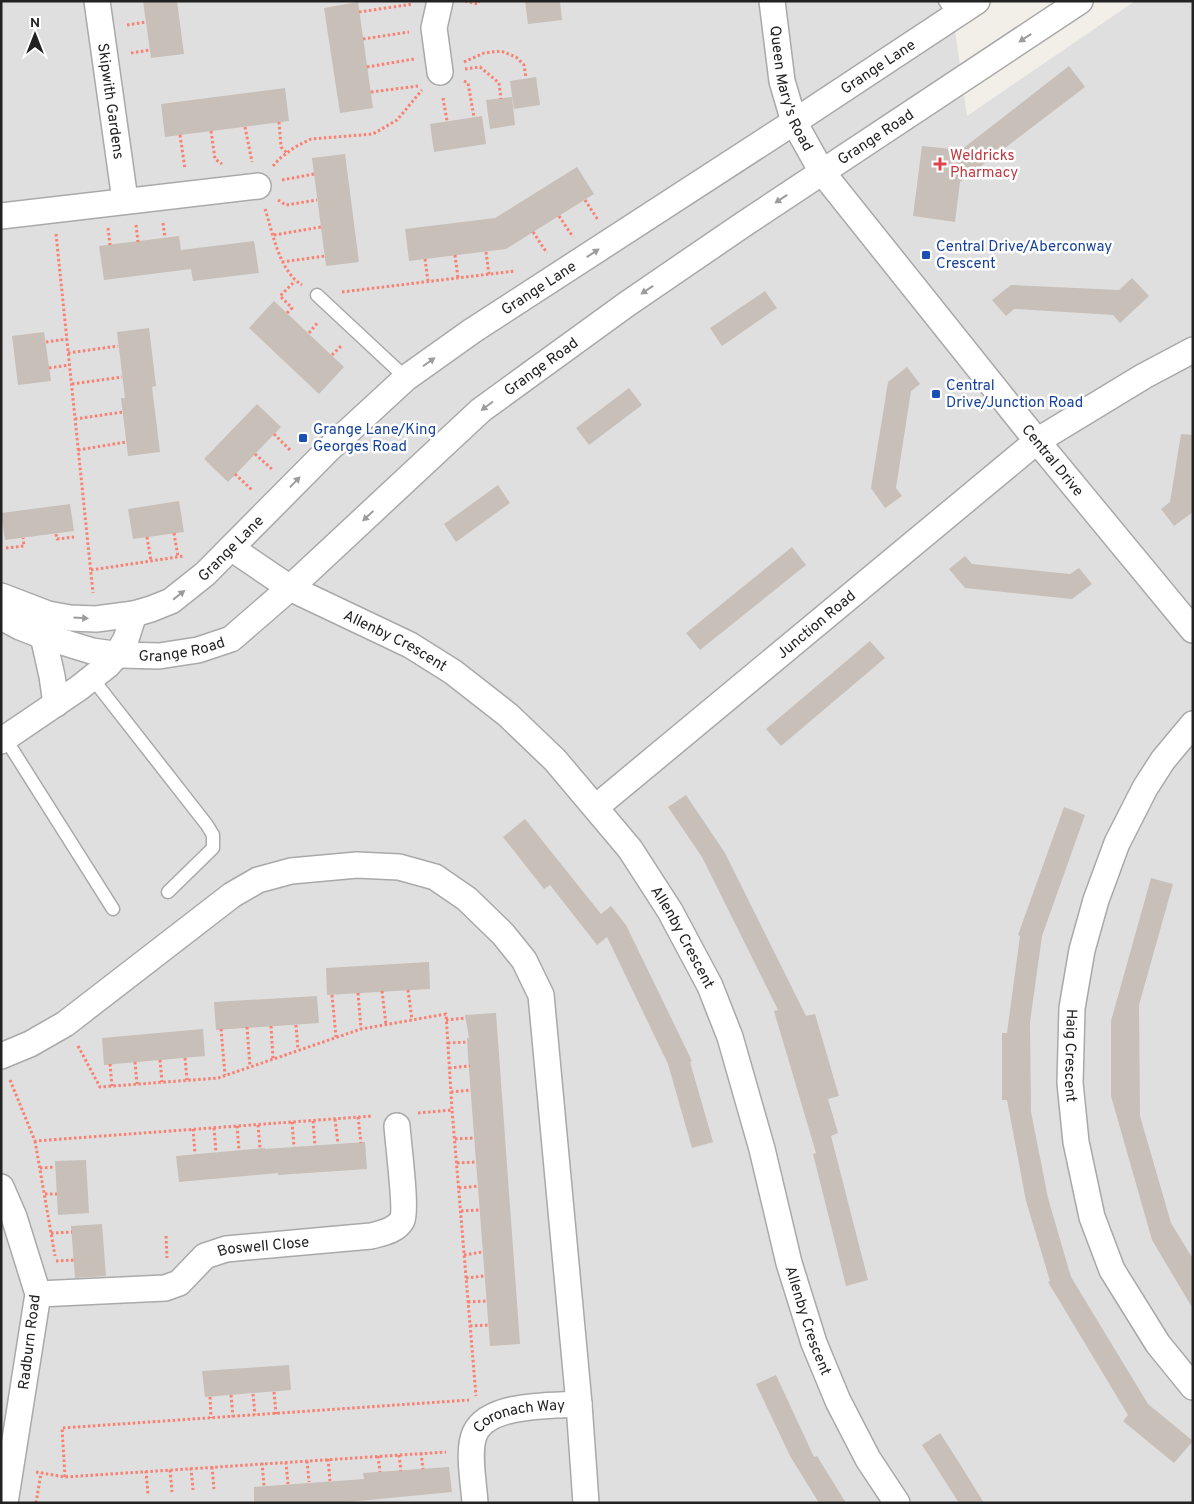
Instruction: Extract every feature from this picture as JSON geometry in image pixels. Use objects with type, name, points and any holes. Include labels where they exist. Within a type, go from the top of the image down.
[{"type":"street","name":"Skipwith Gardens","points":[[98,1],[125,200]]},
{"type":"street","name":"Queen Mary's Road","points":[[772,1],[782,81],[794,122],[822,172]]},
{"type":"street","name":"Grange Lane","points":[[1,596],[46,625],[70,618],[96,619],[134,614],[171,601],[211,568],[330,448],[406,378],[472,331],[794,122],[950,9],[977,1]]},
{"type":"street","name":"Grange Road","points":[[1,617],[20,627],[46,625],[92,651],[117,655],[159,656],[198,650],[231,639],[290,588],[481,410],[627,304],[822,172],[1050,12],[1080,1]]},
{"type":"street","points":[[428,3],[439,64]]},
{"type":"street","name":"Central Drive","points":[[822,172],[1037,441],[1193,630]]},
{"type":"street","points":[[1,216],[125,200],[258,186]]},
{"type":"street","name":"Junction Road","points":[[596,807],[1037,441],[1144,376],[1193,350]]},
{"type":"street","name":"Allenby Crescent","points":[[231,548],[290,588],[410,645],[453,672],[508,714],[548,753],[596,807],[635,857],[670,911],[710,986],[730,1037],[762,1149],[789,1263],[814,1343],[838,1401],[868,1460],[897,1503]]},
{"type":"street","points":[[3,739],[92,678],[117,655],[126,639],[134,614]]},
{"type":"street","points":[[46,625],[56,704]]},
{"type":"street","name":"Haig Crescent","points":[[1193,724],[1163,760],[1145,788],[1117,843],[1096,900],[1082,950],[1072,1008],[1070,1084],[1076,1142],[1092,1217],[1112,1270],[1158,1344],[1193,1387]]},
{"type":"street","points":[[5,1066],[30,1044],[65,1024],[232,895],[258,880],[291,871],[357,865],[399,867],[435,877],[467,898],[524,960],[541,995],[579,1404],[586,1503]]},
{"type":"street","name":"Boswell Close","points":[[38,1294],[165,1288],[179,1283],[205,1256],[226,1249],[385,1233],[395,1228],[402,1220],[404,1206],[396,1121]]},
{"type":"street","name":"Radburn Road","points":[[1,1187],[8,1220],[38,1294],[6,1503]]},
{"type":"street","name":"Coronach Way","points":[[475,1503],[471,1450],[475,1433],[486,1420],[510,1409],[579,1404]]},
{"type":"lane","points":[[317,295],[406,378]]},
{"type":"lane","points":[[92,678],[208,825],[213,835],[213,848],[168,892]]},
{"type":"lane","points":[[3,739],[113,909]]},
{"type":"path","points":[[465,1],[478,4],[479,1]]},
{"type":"path","points":[[359,12],[428,3]]},
{"type":"path","points":[[363,39],[434,28]]},
{"type":"path","points":[[439,64],[484,53],[501,51],[516,57],[524,65],[526,78]]},
{"type":"path","points":[[367,67],[439,64],[480,67],[498,83],[501,99]]},
{"type":"path","points":[[439,64],[468,83],[474,117]]},
{"type":"path","points":[[258,186],[279,159],[295,146],[311,139],[373,134],[397,120],[425,85],[371,92]]},
{"type":"path","points":[[279,122],[281,146],[287,153]]},
{"type":"path","points":[[246,127],[258,186],[282,262],[294,281],[317,295],[534,269],[544,284]]},
{"type":"path","points":[[180,136],[188,194]]},
{"type":"path","points":[[258,186],[314,174]]},
{"type":"path","points":[[258,186],[286,205],[317,200]]},
{"type":"path","points":[[53,209],[96,619]]},
{"type":"path","points":[[274,235],[321,228]]},
{"type":"path","points":[[486,252],[488,274]]},
{"type":"path","points":[[455,255],[458,278]]},
{"type":"path","points":[[282,262],[325,256]]},
{"type":"path","points":[[425,259],[428,281]]},
{"type":"path","points":[[287,313],[292,308],[280,296],[294,281]]},
{"type":"path","points":[[46,342],[67,339]]},
{"type":"path","points":[[68,353],[118,346]]},
{"type":"path","points":[[49,368],[69,366]]},
{"type":"path","points":[[72,384],[122,376]]},
{"type":"path","points":[[75,419],[123,412]]},
{"type":"path","points":[[78,450],[126,442]]},
{"type":"path","points":[[174,533],[178,557]]},
{"type":"path","points":[[56,534],[57,539],[74,537]]},
{"type":"path","points":[[147,537],[151,561]]},
{"type":"path","points":[[6,548],[24,546],[23,538]]},
{"type":"path","points":[[91,570],[197,554],[211,568]]},
{"type":"path","points":[[408,990],[412,1020]]},
{"type":"path","points":[[382,991],[386,1025]]},
{"type":"path","points":[[358,993],[361,1030]]},
{"type":"path","points":[[332,994],[336,1037]]},
{"type":"path","points":[[65,1024],[100,1087],[218,1078],[336,1037],[361,1030],[446,1014],[454,1139],[476,1399],[62,1428],[65,1477]]},
{"type":"path","points":[[446,1020],[466,1018]]},
{"type":"path","points":[[296,1025],[298,1050]]},
{"type":"path","points":[[271,1026],[273,1059]]},
{"type":"path","points":[[246,1027],[250,1067]]},
{"type":"path","points":[[221,1029],[225,1076]]},
{"type":"path","points":[[448,1043],[468,1042]]},
{"type":"path","points":[[185,1058],[187,1080]]},
{"type":"path","points":[[160,1060],[162,1082]]},
{"type":"path","points":[[135,1062],[137,1084]]},
{"type":"path","points":[[110,1064],[112,1086]]},
{"type":"path","points":[[5,1066],[35,1140],[57,1268]]},
{"type":"path","points":[[449,1068],[470,1066]]},
{"type":"path","points":[[451,1092],[471,1090]]},
{"type":"path","points":[[35,1140],[335,1119],[358,1118],[396,1121],[452,1110]]},
{"type":"path","points":[[358,1118],[361,1143]]},
{"type":"path","points":[[335,1119],[338,1144]]},
{"type":"path","points":[[313,1121],[315,1146]]},
{"type":"path","points":[[292,1122],[294,1147]]},
{"type":"path","points":[[258,1125],[260,1148]]},
{"type":"path","points":[[237,1126],[239,1150]]},
{"type":"path","points":[[214,1128],[216,1152]]},
{"type":"path","points":[[193,1129],[195,1154]]},
{"type":"path","points":[[454,1139],[474,1138]]},
{"type":"path","points":[[457,1163],[476,1162]]},
{"type":"path","points":[[40,1168],[55,1168]]},
{"type":"path","points":[[459,1188],[478,1186]]},
{"type":"path","points":[[45,1194],[57,1194]]},
{"type":"path","points":[[460,1211],[480,1210]]},
{"type":"path","points":[[51,1233],[72,1232]]},
{"type":"path","points":[[166,1236],[167,1261]]},
{"type":"path","points":[[464,1255],[482,1252]]},
{"type":"path","points":[[56,1261],[74,1260]]},
{"type":"path","points":[[466,1278],[484,1276]]},
{"type":"path","points":[[468,1302],[486,1301]]},
{"type":"path","points":[[470,1326],[488,1324]]},
{"type":"path","points":[[274,1392],[276,1414]]},
{"type":"path","points":[[253,1394],[255,1415]]},
{"type":"path","points":[[231,1395],[233,1417]]},
{"type":"path","points":[[210,1397],[211,1418]]},
{"type":"path","points":[[11,1467],[65,1477],[471,1450]]},
{"type":"path","points":[[421,1453],[422,1469]]},
{"type":"path","points":[[399,1455],[401,1470]]},
{"type":"path","points":[[378,1456],[380,1472]]},
{"type":"path","points":[[328,1460],[330,1481]]},
{"type":"path","points":[[307,1461],[309,1482]]},
{"type":"path","points":[[286,1462],[288,1484]]},
{"type":"path","points":[[262,1463],[264,1486]]},
{"type":"path","points":[[212,1467],[214,1489]]},
{"type":"path","points":[[191,1468],[193,1490]]},
{"type":"path","points":[[170,1470],[172,1492]]},
{"type":"path","points":[[146,1471],[148,1494]]},
{"type":"path","points":[[36,1503],[41,1473]]},
{"type":"shaded area","points":[[1,1],[951,1],[967,116],[1135,1],[1193,1],[1193,1503],[1,1503]]},
{"type":"building","points":[[143,1],[177,1],[184,54],[151,58]]},
{"type":"building","points":[[525,1],[560,1],[562,20],[528,24]]},
{"type":"building","points":[[358,2],[373,108],[340,113],[324,8]]},
{"type":"building","points":[[1069,66],[1085,87],[960,182],[955,222],[913,216],[922,146],[961,150]]},
{"type":"building","points":[[536,77],[540,105],[514,109],[510,81]]},
{"type":"building","points":[[285,88],[289,121],[165,137],[161,104]]},
{"type":"building","points":[[512,97],[515,125],[490,129],[486,100]]},
{"type":"building","points":[[482,116],[486,144],[434,152],[430,124]]},
{"type":"building","points":[[345,154],[359,262],[326,266],[312,158]]},
{"type":"building","points":[[577,167],[594,194],[506,249],[409,261],[405,229],[495,218]]},
{"type":"building","points":[[179,236],[181,250],[254,241],[259,273],[193,281],[191,269],[104,280],[99,246]]},
{"type":"building","points":[[1132,278],[1149,296],[1120,323],[1113,315],[1098,314],[1014,309],[1006,316],[992,300],[1011,285],[1119,290]]},
{"type":"building","points":[[765,291],[777,308],[722,346],[710,328]]},
{"type":"building","points":[[274,301],[344,367],[319,394],[249,328]]},
{"type":"building","points":[[149,328],[156,386],[152,387],[160,452],[128,456],[121,398],[125,398],[117,332]]},
{"type":"building","points":[[44,332],[51,381],[18,385],[12,336]]},
{"type":"building","points":[[907,367],[920,384],[911,391],[896,488],[902,496],[885,508],[871,488],[888,382]]},
{"type":"building","points":[[629,388],[642,405],[589,445],[576,428]]},
{"type":"building","points":[[257,404],[281,427],[228,482],[204,459]]},
{"type":"building","points":[[1181,434],[1193,435],[1193,512],[1174,526],[1161,509],[1170,502]]},
{"type":"building","points":[[498,485],[510,503],[456,542],[444,524]]},
{"type":"building","points":[[179,501],[184,532],[133,539],[128,509]]},
{"type":"building","points":[[70,504],[74,531],[5,540],[1,513]]},
{"type":"building","points":[[792,547],[806,565],[700,650],[686,633]]},
{"type":"building","points":[[965,556],[972,564],[1070,574],[1079,568],[1092,584],[1072,599],[965,588],[949,569]]},
{"type":"building","points":[[870,641],[885,658],[781,746],[766,729]]},
{"type":"building","points":[[686,795],[725,853],[806,1016],[815,1014],[839,1096],[828,1099],[838,1133],[831,1136],[868,1280],[846,1286],[813,1154],[816,1153],[774,1011],[778,1010],[702,857],[668,807]]},
{"type":"building","points":[[1064,807],[1085,815],[1042,936],[1030,1022],[1031,1112],[1048,1198],[1071,1277],[1148,1404],[1193,1441],[1174,1463],[1123,1421],[1128,1415],[1048,1282],[1050,1281],[1026,1201],[1007,1100],[1002,1100],[1002,1033],[1007,1033],[1020,936],[1018,935]]},
{"type":"building","points":[[525,819],[601,914],[611,906],[626,925],[692,1061],[690,1062],[713,1142],[692,1148],[668,1064],[607,937],[597,945],[550,885],[544,889],[503,837]]},
{"type":"building","points":[[1151,878],[1173,884],[1139,1005],[1140,1116],[1171,1223],[1193,1259],[1193,1309],[1152,1240],[1111,1096],[1111,1021]]},
{"type":"building","points":[[429,962],[430,989],[327,995],[326,968]]},
{"type":"building","points":[[317,996],[319,1023],[216,1030],[214,1002]]},
{"type":"building","points":[[496,1013],[520,1344],[490,1346],[468,1056],[467,1038],[469,1038],[465,1015]]},
{"type":"building","points":[[203,1029],[205,1056],[104,1065],[102,1038]]},
{"type":"building","points":[[365,1142],[367,1169],[278,1175],[278,1173],[179,1182],[176,1156]]},
{"type":"building","points":[[86,1160],[89,1213],[58,1215],[55,1161]]},
{"type":"building","points":[[102,1224],[106,1276],[75,1278],[71,1226]]},
{"type":"building","points":[[289,1365],[291,1390],[205,1397],[202,1371]]},
{"type":"building","points":[[776,1375],[814,1457],[817,1456],[846,1503],[819,1503],[790,1456],[756,1384]]},
{"type":"building","points":[[940,1433],[984,1503],[959,1503],[922,1445]]},
{"type":"building","points":[[449,1467],[452,1492],[338,1503],[254,1503],[254,1487],[364,1479],[363,1473]]},
{"type":"place","name":"Weldricks Pharmacy","points":[[940,164]]},
{"type":"place","name":"Central Drive/Aberconway Crescent","points":[[926,255]]},
{"type":"place","name":"Central Drive/Junction Road","points":[[936,394]]},
{"type":"place","name":"Grange Lane/King Georges Road","points":[[303,438]]}]
